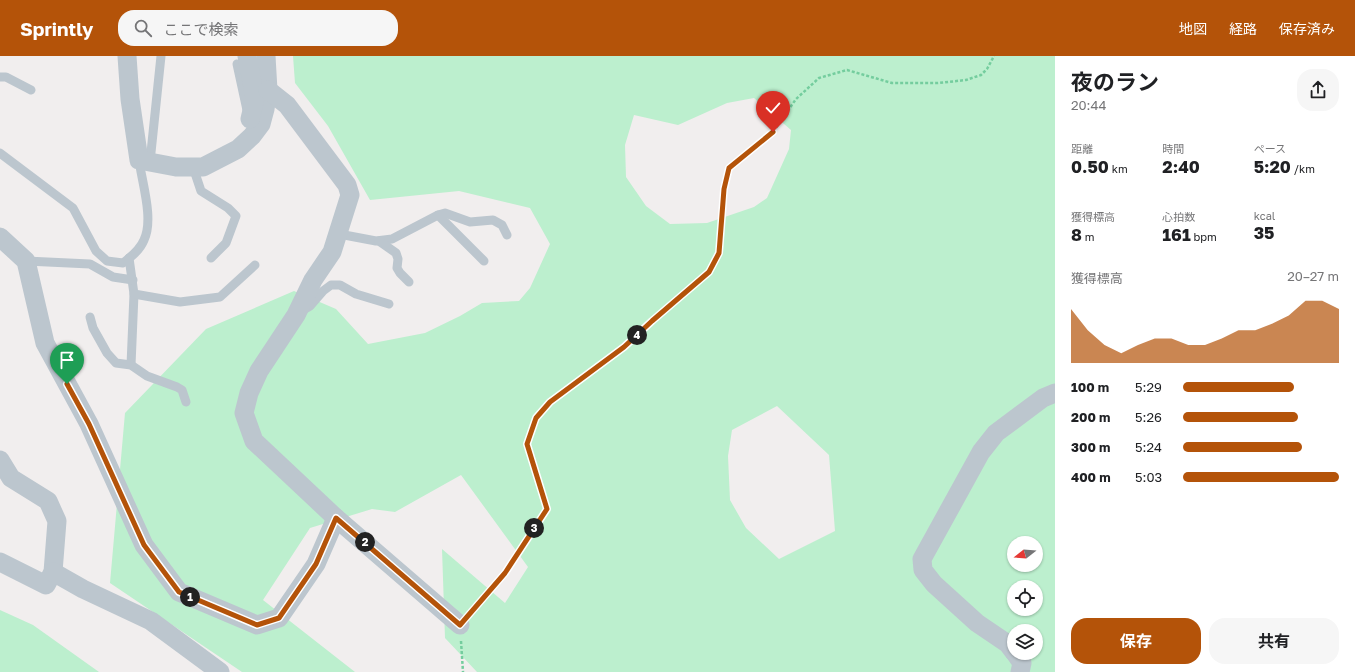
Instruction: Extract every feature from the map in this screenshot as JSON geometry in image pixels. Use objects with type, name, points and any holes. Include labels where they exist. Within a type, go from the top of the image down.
[{"type":"street","points":[[127,56],[130,99],[144,161],[176,167],[203,167],[220,159],[238,149],[251,128],[255,98],[242,60]]},
{"type":"street","points":[[251,128],[261,124],[265,109],[268,90],[266,56]]},
{"type":"street","points":[[268,90],[287,105],[347,185],[350,195],[339,234],[332,252],[312,280],[296,315],[259,371],[249,393],[244,413],[254,441],[336,518],[460,625]]},
{"type":"street","points":[[0,236],[26,261],[44,344],[89,424],[144,545],[179,592],[257,625],[279,618],[316,564],[336,518]]},
{"type":"street","points":[[1007,643],[978,623],[934,584],[924,570],[922,559],[980,452],[996,434],[1043,398],[1055,393]]},
{"type":"street","points":[[0,460],[11,478],[48,501],[57,521],[53,572],[46,585],[0,562]]},
{"type":"street","points":[[53,572],[83,589],[151,621],[220,672]]},
{"type":"street","points":[[1020,660],[1022,663],[1020,672]]},
{"type":"lane","points":[[0,153],[73,208],[96,251],[107,261],[123,263],[144,241],[149,223],[144,161],[161,56]]},
{"type":"lane","points":[[0,77],[6,77],[31,90]]},
{"type":"lane","points":[[193,167],[201,191],[228,208],[236,216],[226,243],[211,258]]},
{"type":"lane","points":[[339,234],[379,241],[392,238],[445,213],[470,222],[493,220],[502,225],[507,234]]},
{"type":"lane","points":[[438,215],[484,260]]},
{"type":"lane","points":[[379,241],[396,253],[398,259],[397,268],[409,282]]},
{"type":"lane","points":[[129,258],[134,294],[131,365]]},
{"type":"lane","points":[[26,261],[90,264],[113,277],[133,280]]},
{"type":"lane","points":[[134,294],[180,302],[220,297],[255,265]]},
{"type":"lane","points":[[296,315],[310,306],[322,291],[331,285],[340,285],[356,294],[389,304]]},
{"type":"lane","points":[[90,317],[94,328],[110,357],[116,363],[131,365],[147,376],[177,387],[182,390],[186,402]]},
{"type":"path","points":[[463,672],[460,625],[505,573],[547,509],[527,444],[536,418],[550,402],[624,347],[709,272],[719,253],[724,189],[729,168],[773,132],[796,99],[818,78],[847,70],[892,83],[938,83],[966,80],[981,75],[987,69],[994,56]]},
{"type":"green space","points":[[293,56],[1055,56],[1055,672],[477,672],[445,638],[442,549],[505,603],[528,567],[461,475],[395,512],[372,509],[310,528],[263,600],[355,672],[242,672],[110,583],[125,413],[206,329],[294,291],[336,309],[368,344],[425,333],[460,316],[482,303],[519,301],[530,288],[550,244],[530,208],[459,191],[370,200],[328,126],[295,83]],"holes":[[[754,98],[791,130],[789,149],[767,198],[754,207],[707,223],[670,224],[646,206],[626,177],[625,145],[634,115],[678,125],[727,103]],[[777,406],[829,455],[835,531],[779,559],[746,528],[730,500],[728,456],[732,430]]]},
{"type":"green space","points":[[0,610],[33,625],[99,672],[0,672]]},
{"type":"route","points":[[67,384],[89,424],[144,545],[179,592],[257,625],[279,618],[316,564],[336,518],[460,625],[505,573],[547,509],[527,444],[536,418],[550,402],[624,347],[709,272],[719,253],[724,189],[729,168],[773,132]]}]
